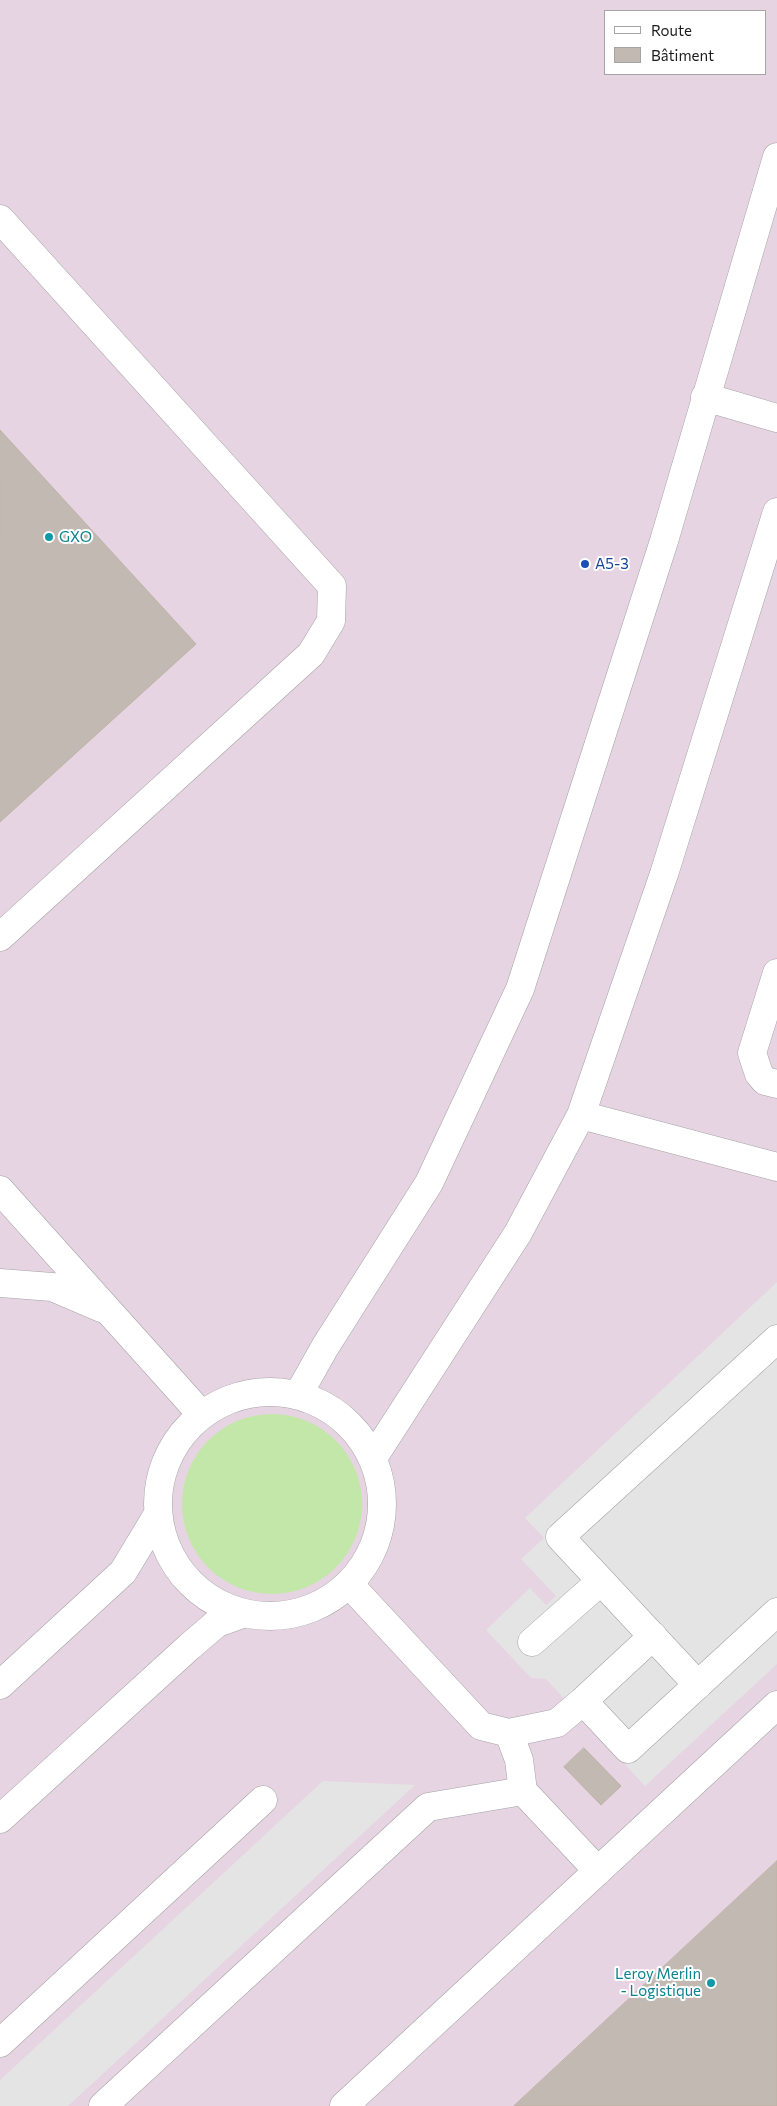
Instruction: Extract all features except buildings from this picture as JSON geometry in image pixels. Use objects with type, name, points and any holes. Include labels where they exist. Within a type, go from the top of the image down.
[{"type":"street","points":[[298,1395],[325,1347],[429,1183],[520,989],[664,541],[777,157]]},
{"type":"street","points":[[0,219],[332,586],[331,621],[311,654],[0,937]]},
{"type":"street","points":[[705,397],[777,418]]},
{"type":"street","points":[[373,1458],[518,1232],[580,1115],[771,557],[777,512]]},
{"type":"street","points":[[777,973],[752,1054],[759,1074],[765,1081],[777,1084]]},
{"type":"street","points":[[580,1115],[777,1168]]},
{"type":"street","points":[[0,1190],[202,1414]]},
{"type":"street","points":[[0,1283],[52,1287],[110,1311]]},
{"type":"street","points":[[698,1685],[560,1537],[777,1339]]},
{"type":"street","points":[[264,1392],[298,1395],[329,1408],[355,1429],[373,1458],[382,1490],[381,1525],[370,1557],[349,1584],[326,1602],[300,1613],[271,1617],[242,1614],[210,1600],[184,1578],[166,1548],[158,1514],[160,1477],[176,1442],[202,1414],[231,1398],[264,1392]]},
{"type":"street","points":[[0,1684],[123,1572],[158,1514]]},
{"type":"street","points":[[532,1642],[601,1581]]},
{"type":"street","points":[[349,1584],[481,1726],[509,1733],[557,1723],[653,1636]]},
{"type":"street","points":[[583,1700],[628,1750],[777,1612]]},
{"type":"street","points":[[0,1819],[189,1646],[217,1623],[242,1614]]},
{"type":"street","points":[[344,2106],[777,1705]]},
{"type":"street","points":[[509,1733],[519,1760],[523,1791],[598,1871]]},
{"type":"street","points":[[103,2106],[428,1807],[523,1791]]},
{"type":"street","points":[[0,2043],[263,1800]]},
{"type":"shaded area","points":[[0,0],[777,0],[777,2106],[0,2106]]},
{"type":"shaded area","points":[[777,1282],[777,1664],[645,1786],[546,1679],[531,1678],[486,1630],[530,1588],[546,1605],[556,1596],[521,1559],[544,1538],[525,1518]]},
{"type":"shaded area","points":[[323,1781],[415,1785],[68,2106],[0,2106],[0,2080]]},
{"type":"green space","points":[[272,1414],[306,1421],[322,1429],[341,1447],[347,1454],[358,1478],[362,1504],[355,1538],[347,1554],[329,1573],[322,1579],[298,1590],[272,1594],[238,1587],[222,1579],[203,1561],[197,1554],[186,1530],[182,1504],[189,1470],[197,1454],[215,1435],[222,1429],[246,1418]]},
{"type":"place","name":"GXO","points":[[49,537]]},
{"type":"place","name":"A5-3","points":[[585,564]]},
{"type":"place","name":"Leroy Merlin - Logistique","points":[[711,1983]]}]
